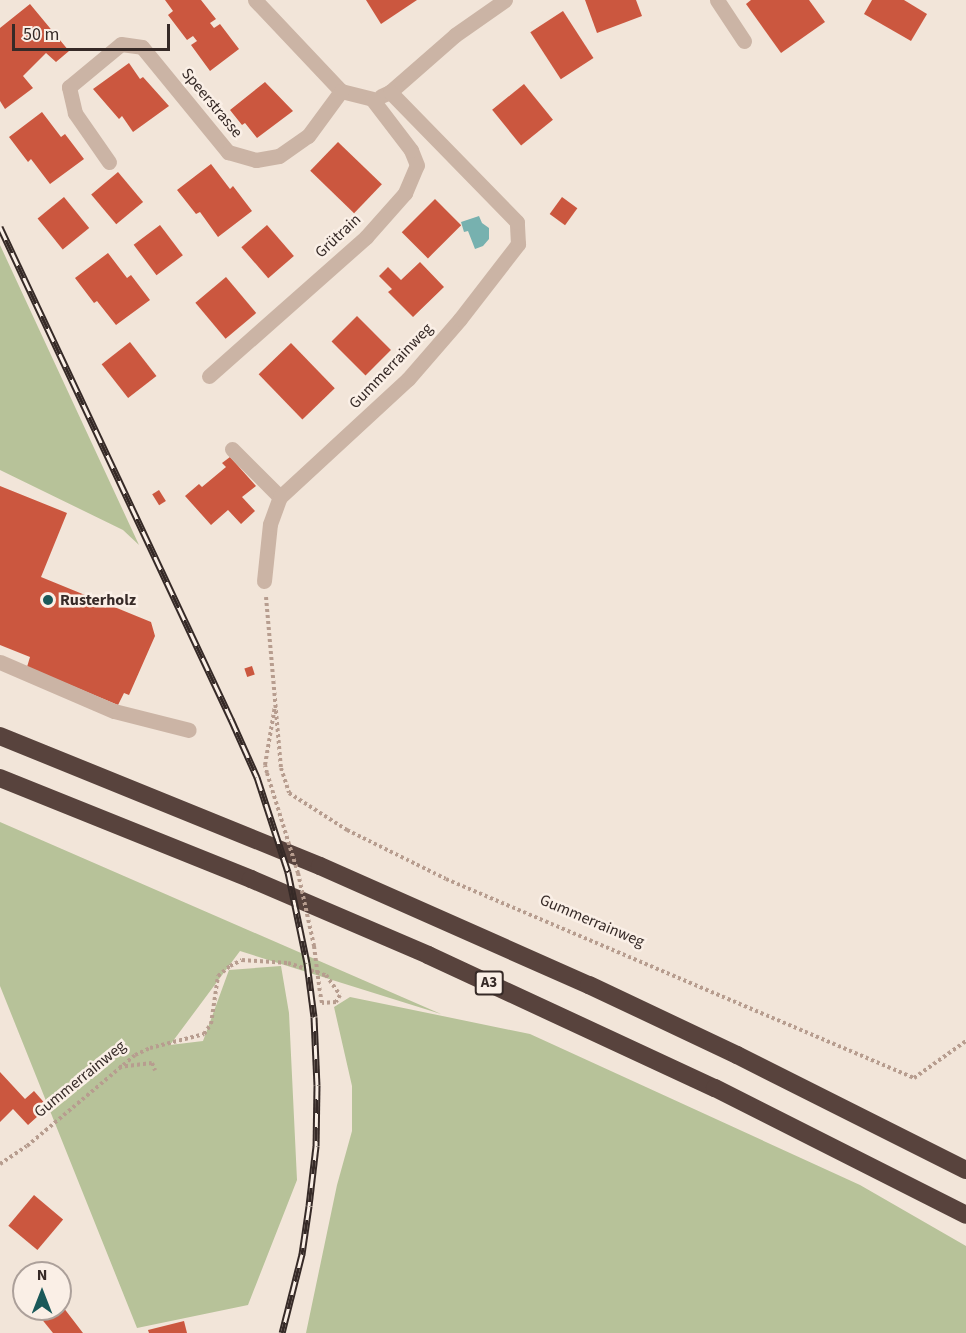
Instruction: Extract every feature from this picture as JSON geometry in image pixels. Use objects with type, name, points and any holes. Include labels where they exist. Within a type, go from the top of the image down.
[{"type":"highway","name":"A3","points":[[0,736],[359,883],[589,985],[748,1060],[966,1170]]},
{"type":"highway","name":"A3","points":[[0,778],[220,866],[439,960],[715,1088],[966,1215]]},
{"type":"street","points":[[255,0],[341,91],[372,99],[390,92],[455,35],[505,0]]},
{"type":"street","points":[[717,0],[744,41]]},
{"type":"street","name":"Speerstrasse","points":[[109,162],[75,113],[69,87],[121,44],[142,47],[228,152],[256,160],[279,156],[308,136],[341,91]]},
{"type":"street","name":"Gummerrainweg","points":[[264,581],[270,524],[280,497],[408,379],[460,319],[518,243],[517,222],[390,92]]},
{"type":"street","name":"Grütrain","points":[[209,376],[366,237],[405,193],[417,165],[411,150],[372,99]]},
{"type":"street","points":[[232,449],[280,497]]},
{"type":"street","points":[[0,662],[114,711],[189,730]]},
{"type":"path","name":"Gummerrainweg","points":[[264,581],[281,768],[290,793],[347,830],[446,879],[914,1078],[966,1041]]},
{"type":"path","name":"Gummerrainweg","points":[[0,1164],[27,1146],[135,1055],[150,1048],[204,1034],[211,1024],[218,976],[242,960],[288,963],[326,975],[340,995],[336,1002],[322,1003],[320,993],[315,946],[298,873],[265,765],[269,730],[276,702]]},
{"type":"path","points":[[118,1067],[152,1062],[155,1070]]},
{"type":"green space","points":[[0,245],[139,545],[123,530],[0,470]]},
{"type":"green space","points":[[0,822],[441,1014],[240,951],[170,1045],[203,1041],[229,970],[281,966],[289,1013],[297,1180],[248,1305],[137,1328],[0,986]]},
{"type":"green space","points":[[350,997],[530,1034],[860,1185],[966,1246],[966,1333],[306,1333],[337,1185],[352,1131],[352,1086],[334,1007]]},
{"type":"water","points":[[479,216],[482,223],[489,228],[489,239],[483,246],[475,249],[468,231],[464,232],[461,222]]},
{"type":"building","points":[[165,0],[201,0],[216,19],[210,23],[214,28],[220,24],[239,49],[210,71],[191,45],[197,41],[193,36],[187,40],[168,15],[173,11]]},
{"type":"building","points":[[366,0],[417,0],[381,24]]},
{"type":"building","points":[[585,0],[636,0],[642,16],[597,33]]},
{"type":"building","points":[[751,0],[809,0],[825,22],[781,53],[746,4]]},
{"type":"building","points":[[872,0],[904,0],[927,14],[911,41],[864,14]]},
{"type":"building","points":[[30,4],[69,51],[56,62],[46,53],[23,76],[33,88],[5,109],[0,101],[0,28]]},
{"type":"building","points":[[563,11],[593,58],[561,79],[530,32]]},
{"type":"building","points":[[129,63],[140,79],[143,77],[169,106],[133,132],[122,116],[119,119],[93,89]]},
{"type":"building","points":[[265,82],[293,111],[257,138],[230,110]]},
{"type":"building","points":[[524,84],[553,120],[521,146],[492,110]]},
{"type":"building","points":[[42,112],[61,137],[65,134],[84,159],[50,184],[31,159],[28,162],[9,137]]},
{"type":"building","points":[[338,142],[382,184],[354,213],[310,171]]},
{"type":"building","points":[[211,164],[230,189],[233,186],[252,211],[218,237],[200,212],[196,214],[177,190]]},
{"type":"building","points":[[118,172],[143,202],[116,224],[91,194]]},
{"type":"building","points":[[64,197],[89,228],[63,249],[38,218]]},
{"type":"building","points":[[562,197],[577,208],[565,225],[550,214]]},
{"type":"building","points":[[435,199],[461,225],[428,258],[402,232]]},
{"type":"building","points":[[160,225],[183,255],[157,275],[134,245]]},
{"type":"building","points":[[267,225],[294,256],[268,278],[241,247]]},
{"type":"building","points":[[108,253],[127,278],[131,275],[150,300],[116,325],[97,301],[94,303],[75,278]]},
{"type":"building","points":[[420,262],[444,287],[413,317],[388,292],[392,289],[379,276],[388,267],[401,280]]},
{"type":"building","points":[[226,277],[256,313],[226,339],[195,303]]},
{"type":"building","points":[[357,316],[391,350],[365,375],[332,341]]},
{"type":"building","points":[[130,342],[156,376],[128,398],[102,364]]},
{"type":"building","points":[[291,343],[335,388],[302,420],[259,374]]},
{"type":"building","points":[[230,457],[256,486],[242,497],[255,511],[241,524],[228,510],[211,525],[185,496],[199,484],[202,487],[226,467],[222,463]]},
{"type":"building","name":"Rusterholz","points":[[0,486],[67,513],[41,577],[151,622],[155,636],[129,695],[124,693],[118,705],[27,667],[30,657],[0,645]]},
{"type":"building","points":[[159,490],[166,501],[159,505],[152,494]]},
{"type":"building","points":[[252,666],[255,675],[247,677],[244,668]]},
{"type":"building","points":[[0,1072],[25,1099],[34,1091],[48,1107],[28,1125],[13,1109],[0,1122]]},
{"type":"building","points":[[34,1195],[63,1219],[37,1250],[8,1226]]},
{"type":"building","points":[[72,1319],[83,1333],[53,1333],[43,1321],[72,1321]]},
{"type":"building","points":[[184,1321],[187,1333],[149,1333],[148,1330]]},
{"type":"railway","points":[[0,227],[257,777],[288,872],[307,963],[314,1017],[317,1085],[316,1146],[309,1206],[302,1254],[282,1333]]},
{"type":"place","name":"Rusterholz","points":[[48,600]]}]
